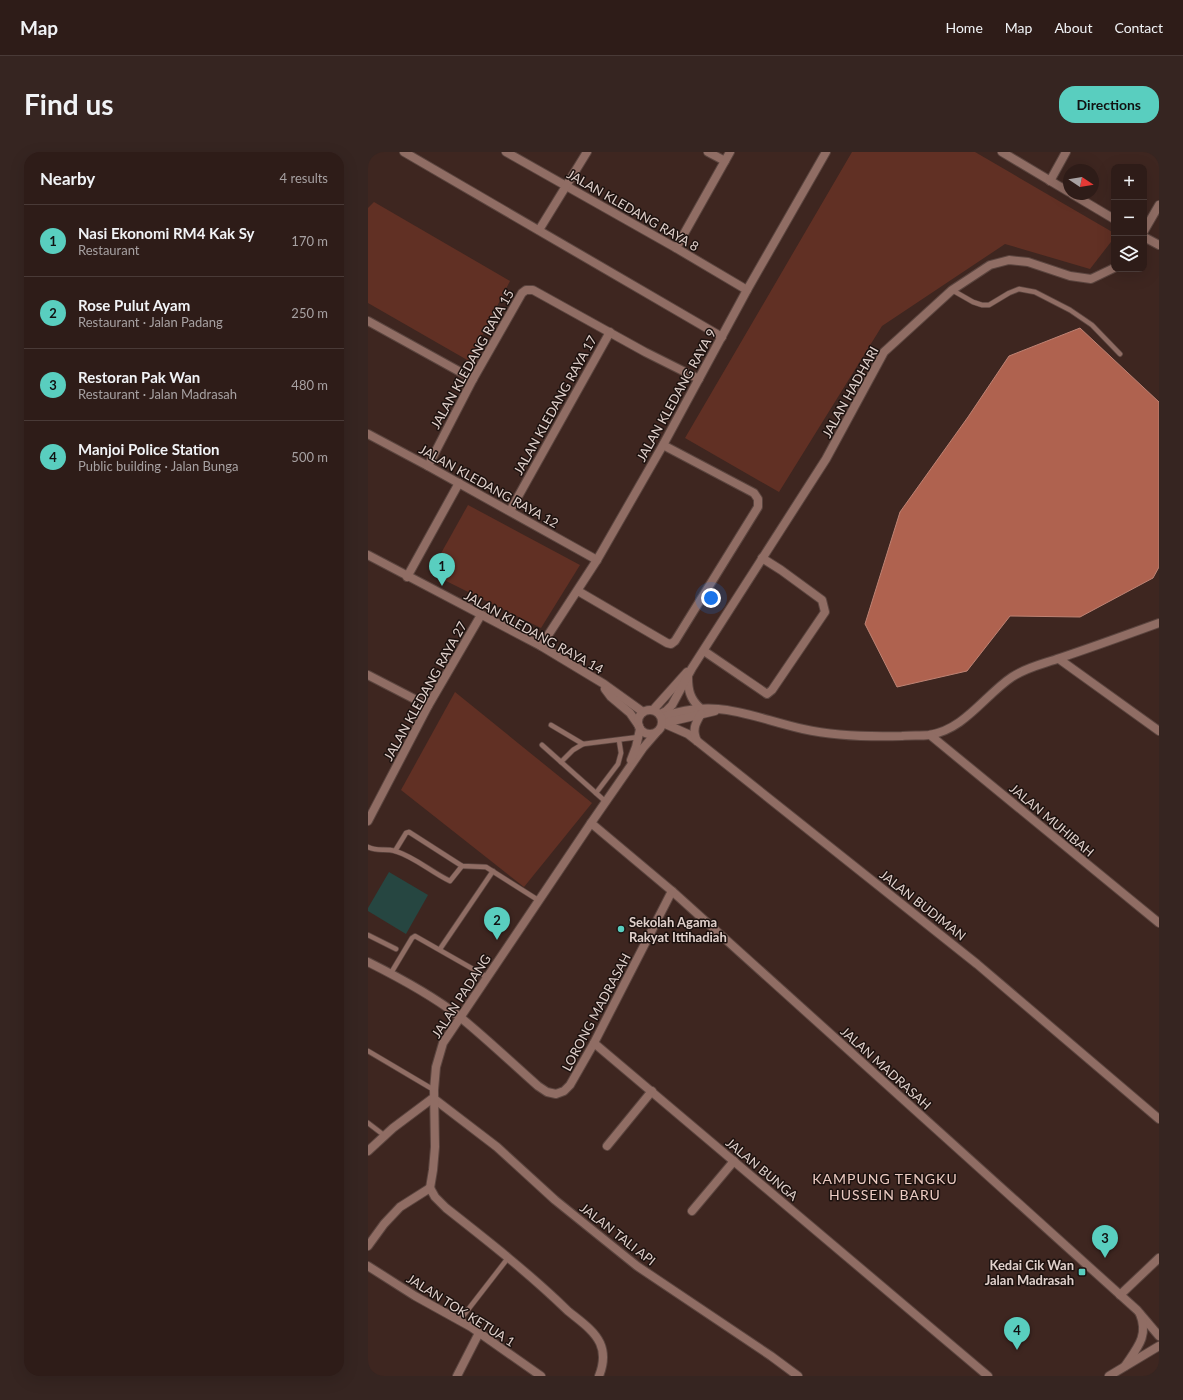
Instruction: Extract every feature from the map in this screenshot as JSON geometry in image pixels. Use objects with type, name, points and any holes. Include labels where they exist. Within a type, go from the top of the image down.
[{"type":"street","points":[[404,152],[722,337]]},
{"type":"street","name":"JALAN KLEDANG RAYA 8","points":[[506,152],[747,290]]},
{"type":"street","points":[[539,230],[565,185],[587,152]]},
{"type":"street","points":[[708,152],[725,161]]},
{"type":"street","points":[[676,248],[730,152]]},
{"type":"street","name":"JALAN KLEDANG RAYA 9","points":[[541,646],[597,560],[663,445],[747,290],[826,152]]},
{"type":"street","points":[[1002,152],[1063,189]]},
{"type":"street","points":[[1050,181],[1066,152]]},
{"type":"street","points":[[1082,200],[1111,217]]},
{"type":"street","points":[[1147,226],[1159,205]]},
{"type":"street","points":[[1147,239],[1159,245]]},
{"type":"street","name":"JALAN HADHARI","points":[[662,718],[672,705],[692,668],[826,459],[884,352],[952,290],[990,265],[1009,260],[1028,262],[1070,276],[1091,279],[1111,269]]},
{"type":"street","name":"JALAN KLEDANG RAYA 15","points":[[428,466],[473,379],[522,293],[526,290],[533,290],[645,352],[698,379]]},
{"type":"street","points":[[368,321],[473,379]]},
{"type":"street","name":"JALAN KLEDANG RAYA 17","points":[[510,511],[610,332]]},
{"type":"street","name":"JALAN KLEDANG RAYA 12","points":[[368,434],[597,560]]},
{"type":"street","points":[[578,591],[671,644],[675,641],[758,506],[758,499],[754,494],[663,445]]},
{"type":"street","points":[[407,576],[459,483]]},
{"type":"street","name":"JALAN KLEDANG RAYA 14","points":[[368,555],[541,646],[604,684],[643,712]]},
{"type":"street","points":[[704,651],[767,694],[772,690],[826,612],[822,600],[762,558]]},
{"type":"street","name":"JALAN KLEDANG RAYA 27","points":[[368,821],[428,706],[482,615]]},
{"type":"street","points":[[662,718],[674,712],[701,711],[723,708],[751,714],[804,729],[835,734],[851,736],[930,735],[948,728],[965,718],[1012,677],[1030,667],[1059,659],[1159,622]]},
{"type":"street","points":[[1059,659],[1159,731]]},
{"type":"street","name":"JALAN HADHARI","points":[[653,710],[680,679],[692,668]]},
{"type":"street","points":[[368,676],[428,706]]},
{"type":"street","points":[[688,676],[690,695],[701,711]]},
{"type":"street","name":"JALAN KLEDANG RAYA 14","points":[[604,684],[605,689],[611,697],[630,713],[639,730]]},
{"type":"street","points":[[653,710],[662,718],[661,729],[656,733],[647,734],[639,730],[638,720],[643,712],[653,710]]},
{"type":"street","points":[[697,741],[694,730],[701,711]]},
{"type":"street","name":"JALAN BUDIMAN","points":[[662,718],[697,741],[977,964],[1159,1119]]},
{"type":"street","name":"JALAN PADANG","points":[[620,782],[632,758],[639,730]]},
{"type":"street","name":"JALAN PADANG","points":[[430,1188],[435,1147],[434,1094],[436,1067],[443,1043],[538,900],[643,748],[656,733]]},
{"type":"street","name":"JALAN MUHIBAH","points":[[930,735],[1159,924]]},
{"type":"street","name":"JALAN MADRASAH","points":[[591,823],[672,891],[1140,1312],[1159,1336]]},
{"type":"street","name":"LORONG MADRASAH","points":[[459,1017],[538,1086],[547,1092],[556,1094],[564,1091],[570,1086],[594,1043],[672,891]]},
{"type":"street","points":[[368,962],[433,998],[459,1017]]},
{"type":"street","name":"JALAN BUNGA","points":[[594,1043],[988,1376]]},
{"type":"street","points":[[607,1146],[652,1091]]},
{"type":"street","points":[[368,1150],[434,1094]]},
{"type":"street","name":"JALAN TALI API","points":[[434,1094],[555,1200],[637,1266],[771,1356],[798,1376]]},
{"type":"street","points":[[692,1211],[734,1161]]},
{"type":"street","points":[[368,1246],[384,1224],[400,1207],[430,1188],[435,1197],[446,1208],[551,1294],[596,1336],[601,1345],[603,1355],[602,1368],[599,1376]]},
{"type":"street","points":[[1120,1295],[1159,1258]]},
{"type":"street","name":"JALAN TOK KETUA 1","points":[[368,1266],[415,1296],[460,1320],[541,1376]]},
{"type":"street","points":[[1125,1366],[1142,1339],[1144,1330],[1140,1312]]},
{"type":"street","points":[[1148,1321],[1159,1328]]},
{"type":"street","points":[[457,1376],[479,1333]]},
{"type":"street","points":[[1109,1376],[1159,1346]]},
{"type":"lane","points":[[952,290],[973,302],[982,305],[989,305],[1019,289],[1035,292],[1070,310],[1092,325],[1120,354]]},
{"type":"lane","points":[[551,724],[583,744]]},
{"type":"lane","points":[[561,762],[583,744],[619,740],[639,730]]},
{"type":"lane","points":[[596,793],[618,764],[621,753],[619,740]]},
{"type":"lane","points":[[542,746],[606,802]]},
{"type":"lane","points":[[395,851],[406,833],[409,832],[462,866],[486,867],[538,900]]},
{"type":"lane","points":[[368,848],[375,851],[382,849],[395,851],[450,881],[462,866]]},
{"type":"lane","points":[[440,949],[493,871]]},
{"type":"lane","points":[[368,934],[396,950]]},
{"type":"lane","points":[[391,974],[412,938],[415,936],[487,977]]},
{"type":"lane","points":[[368,1051],[434,1094]]},
{"type":"lane","points":[[368,1122],[385,1136]]},
{"type":"lane","points":[[460,1320],[508,1258]]},
{"type":"shaded area","points":[[852,152],[975,152],[1111,231],[1111,242],[1090,269],[1005,244],[882,326],[779,492],[685,438]]},
{"type":"shaded area","points":[[374,202],[510,281],[469,361],[368,303],[368,208]]},
{"type":"shaded area","points":[[1080,328],[1159,402],[1159,567],[1153,578],[1080,617],[1010,616],[967,671],[897,687],[865,624],[900,512],[968,417],[1009,356]]},
{"type":"shaded area","points":[[468,505],[580,565],[541,628],[430,573]]},
{"type":"shaded area","points":[[455,692],[592,803],[524,887],[401,790]]},
{"type":"building","points":[[389,872],[428,895],[406,934],[368,911],[368,908]]},
{"type":"place","name":"Nasi Ekonomi RM4 Kak Sy","points":[[442,586]]},
{"type":"place","name":"Sekolah Agama Rakyat Ittihadiah","points":[[621,929]]},
{"type":"place","name":"Rose Pulut Ayam","points":[[497,940]]},
{"type":"place","name":"Restoran Pak Wan","points":[[1105,1258]]},
{"type":"place","name":"Kedai Cik Wan Jalan Madrasah","points":[[1082,1272]]},
{"type":"place","name":"Manjoi Police Station","points":[[1017,1350]]},
{"type":"district","name":"KAMPUNG TENGKU HUSSEIN BARU","points":[[885,1188]]}]
